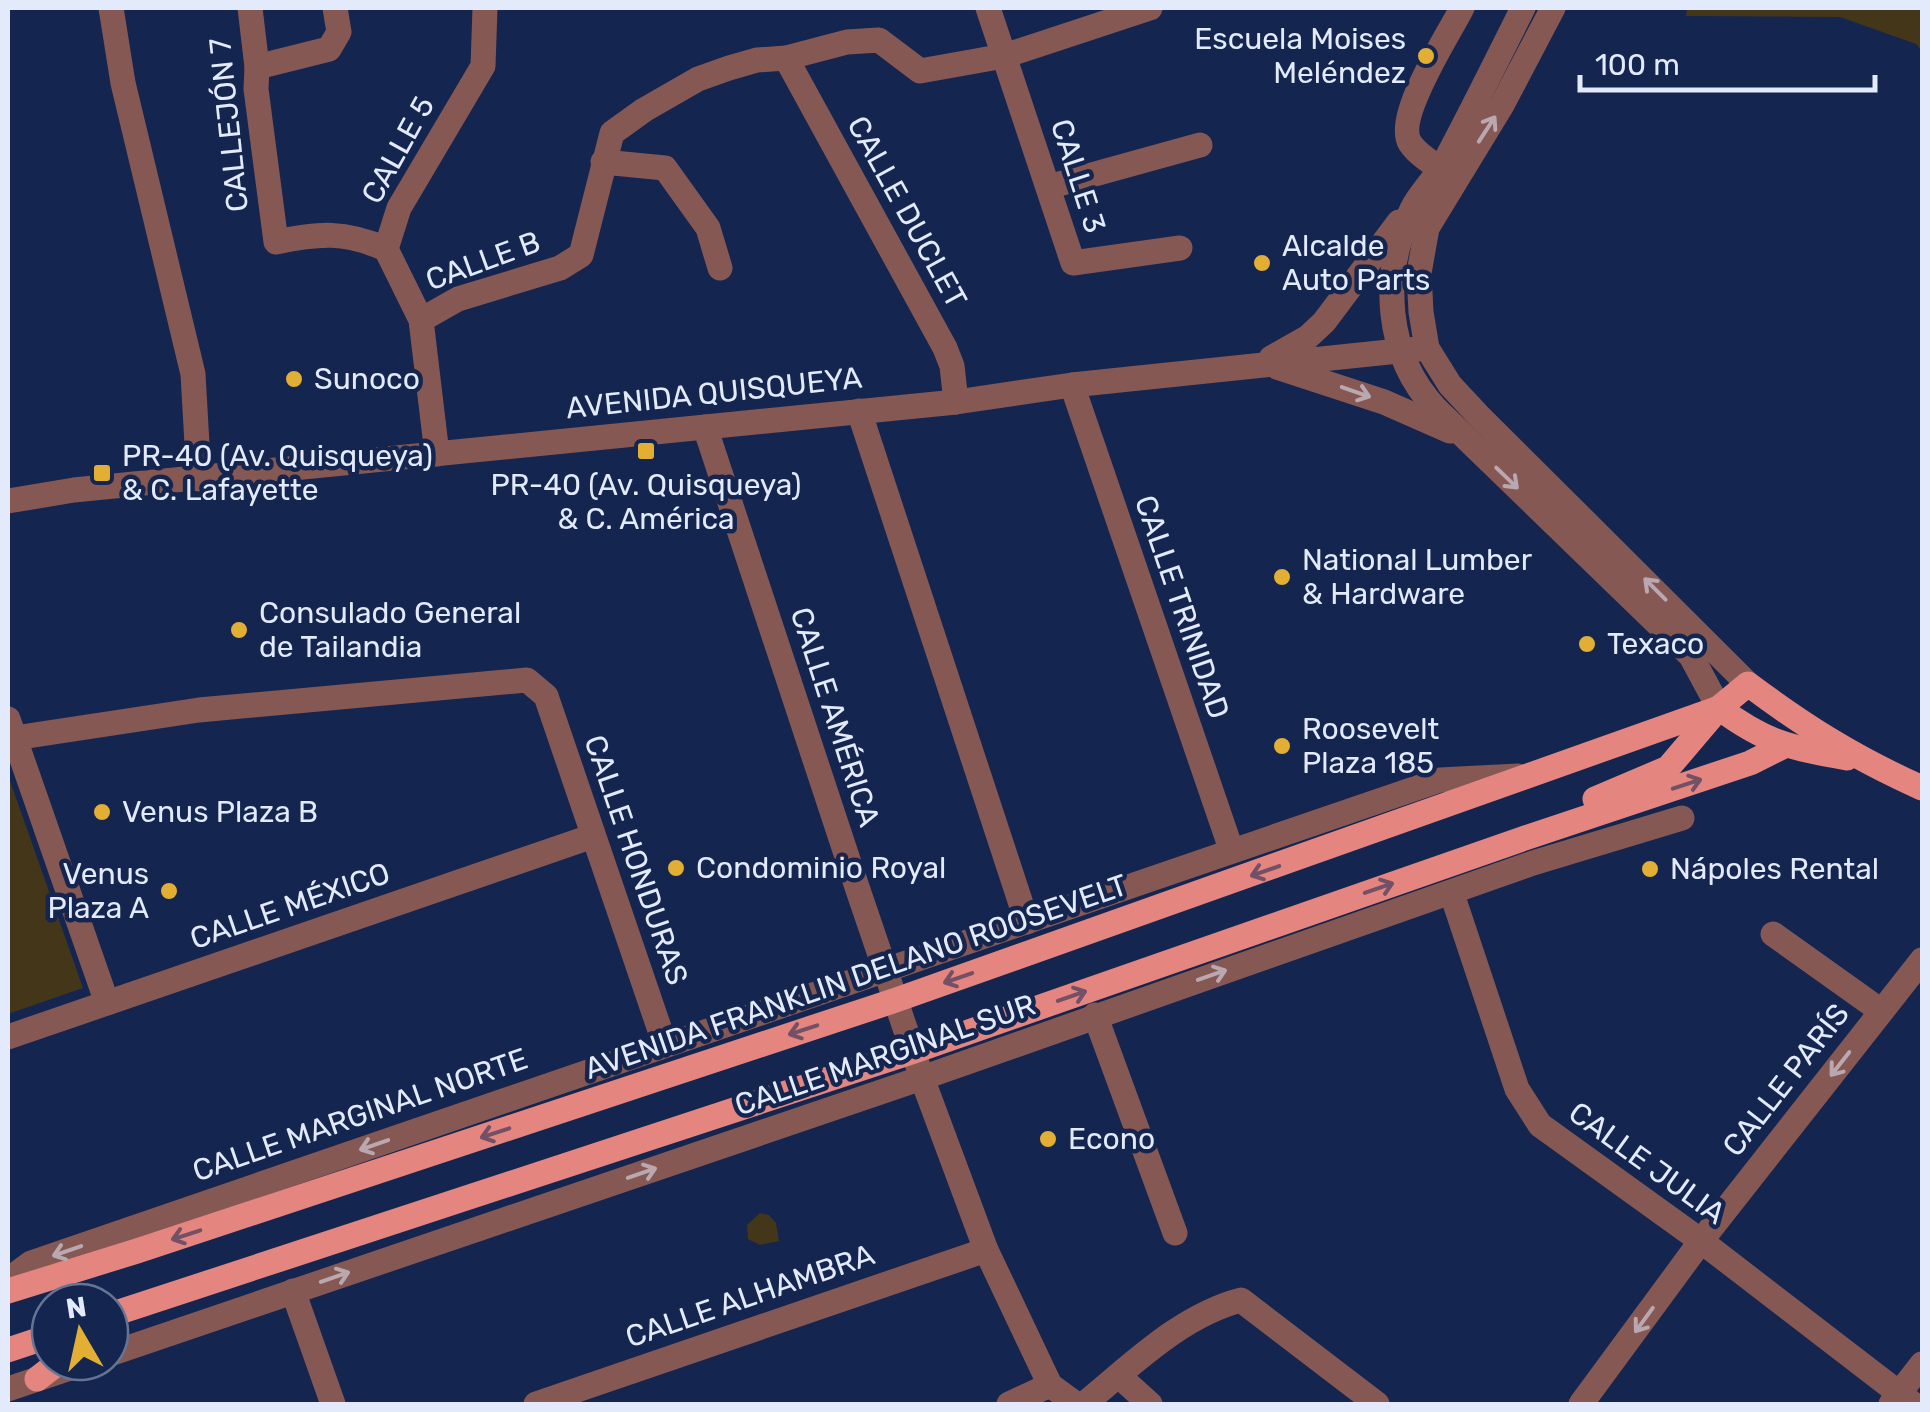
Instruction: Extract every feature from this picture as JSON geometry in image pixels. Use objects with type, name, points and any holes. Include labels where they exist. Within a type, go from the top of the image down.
[{"type":"main road","points":[[1525,838],[1579,805],[1668,768],[1720,708],[1748,684],[1806,727],[1860,760],[1922,788]]},
{"type":"main road","points":[[1720,708],[1751,732],[1784,746],[1860,760]]},
{"type":"main road","name":"AVENIDA FRANKLIN DELANO ROOSEVELT","points":[[8,1291],[138,1252],[896,1000],[1720,708]]},
{"type":"main road","points":[[130,1307],[914,1051],[1750,763],[1784,746]]},
{"type":"main road","points":[[130,1322],[176,1292]]},
{"type":"street","points":[[111,8],[123,83],[194,374],[199,479]]},
{"type":"street","name":"CALLEJÓN 7","points":[[250,8],[276,242],[322,233],[358,237],[386,248]]},
{"type":"street","points":[[257,67],[328,49],[339,32],[335,8]]},
{"type":"street","name":"CALLE 5","points":[[436,454],[421,320],[386,248],[399,208],[482,66],[485,8]]},
{"type":"street","name":"CALLE 3","points":[[988,8],[1072,263],[1180,248]]},
{"type":"street","name":"CALLE B","points":[[421,320],[458,299],[560,268],[581,254],[612,133],[698,79],[757,60],[786,58],[847,42],[879,40],[920,71],[1004,56],[1150,8]]},
{"type":"street","points":[[1448,173],[1408,140],[1406,123],[1412,102],[1462,8]]},
{"type":"street","points":[[1524,8],[1427,228],[1419,273],[1427,348],[1450,385],[1478,416],[1748,684]]},
{"type":"street","points":[[1262,363],[1294,346],[1324,322],[1382,241],[1448,173],[1502,105],[1553,8]]},
{"type":"street","name":"CALLE DUCLET","points":[[786,58],[945,348],[952,366],[956,402]]},
{"type":"street","points":[[1048,187],[1200,145]]},
{"type":"street","points":[[602,162],[665,168],[708,228],[720,268]]},
{"type":"street","points":[[1413,205],[1392,268],[1400,352],[1417,388],[1691,656],[1720,708]]},
{"type":"street","name":"AVENIDA QUISQUEYA","points":[[8,501],[74,490],[956,402],[1262,363],[1427,348]]},
{"type":"street","points":[[1262,363],[1347,388],[1465,437]]},
{"type":"street","name":"CALLE TRINIDAD","points":[[1072,385],[1231,850]]},
{"type":"street","points":[[859,411],[1027,922]]},
{"type":"street","name":"CALLE AMÉRICA","points":[[705,428],[885,970],[986,1250],[1050,1385],[1076,1404]]},
{"type":"street","name":"CALLE HONDURAS","points":[[9,732],[527,680],[546,696],[665,1045]]},
{"type":"street","points":[[9,732],[107,1004]]},
{"type":"street","name":"CALLE MARGINAL NORTE","points":[[8,1280],[31,1263],[1440,780],[1538,774]]},
{"type":"street","name":"CALLE MARGINAL SUR","points":[[130,1347],[922,1078],[1533,863],[1682,818]]},
{"type":"street","name":"CALLE MÉXICO","points":[[8,1037],[593,836]]},
{"type":"street","points":[[1525,838],[1533,863]]},
{"type":"street","name":"CALLE JULIA","points":[[1452,894],[1518,1089],[1540,1125],[1701,1241],[1901,1401]]},
{"type":"street","points":[[1773,934],[1881,1011]]},
{"type":"street","name":"CALLE PARÍS","points":[[1581,1404],[1701,1241],[1922,960]]},
{"type":"street","points":[[1095,1015],[1174,1233]]},
{"type":"street","name":"CALLE ALHAMBRA","points":[[536,1404],[574,1398],[986,1250]]},
{"type":"street","points":[[293,1292],[333,1404]]},
{"type":"street","points":[[1084,1404],[1170,1334],[1220,1305],[1240,1300],[1377,1404]]},
{"type":"street","points":[[1901,1401],[1922,1364]]},
{"type":"street","points":[[1118,1376],[1150,1404]]},
{"type":"street","points":[[1009,1404],[1050,1385]]},
{"type":"shaded area","points":[[1687,8],[1922,8],[1922,51],[1916,44],[1840,17],[1686,16]]},
{"type":"shaded area","points":[[8,775],[83,988],[8,1014]]},
{"type":"shaded area","points":[[760,1213],[769,1215],[776,1223],[779,1241],[760,1245],[748,1239],[747,1225]]},
{"type":"place","name":"Escuela Moises Meléndez","points":[[1426,56]]},
{"type":"place","name":"Alcalde Auto Parts","points":[[1262,263]]},
{"type":"place","name":"Sunoco","points":[[294,379]]},
{"type":"place","name":"PR-40 (Av. Quisqueya) & C. América","points":[[646,451]]},
{"type":"place","name":"PR-40 (Av. Quisqueya) & C. Lafayette","points":[[102,473]]},
{"type":"place","name":"National Lumber & Hardware","points":[[1282,577]]},
{"type":"place","name":"Consulado General de Tailandia","points":[[239,630]]},
{"type":"place","name":"Texaco","points":[[1587,644]]},
{"type":"place","name":"Roosevelt Plaza 185","points":[[1282,746]]},
{"type":"place","name":"Venus Plaza B","points":[[102,812]]},
{"type":"place","name":"Condominio Royal","points":[[676,868]]},
{"type":"place","name":"Nápoles Rental","points":[[1650,869]]},
{"type":"place","name":"Venus Plaza A","points":[[169,891]]},
{"type":"place","name":"Econo","points":[[1048,1139]]}]
